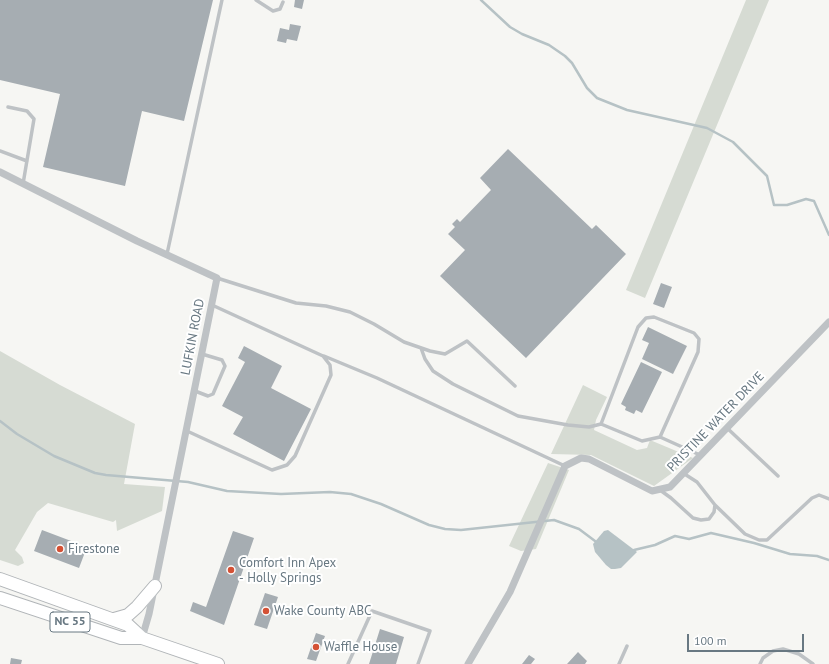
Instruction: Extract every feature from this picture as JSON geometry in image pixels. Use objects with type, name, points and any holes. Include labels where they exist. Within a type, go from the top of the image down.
[{"type":"highway","name":"NC 55","points":[[0,579],[128,624],[142,638]]},
{"type":"highway","points":[[114,619],[128,615],[155,586]]},
{"type":"highway","name":"NC 55","points":[[0,598],[121,638],[142,638],[215,664]]},
{"type":"street","points":[[0,172],[137,241],[217,278]]},
{"type":"street","name":"LUFKIN ROAD","points":[[142,638],[155,586],[217,278]]},
{"type":"street","name":"PRISTINE WATER DRIVE","points":[[659,490],[670,487],[829,322]]},
{"type":"street","points":[[468,664],[510,592],[565,466],[581,458],[589,459],[652,492],[659,490]]},
{"type":"lane","points":[[167,254],[222,0]]},
{"type":"lane","points":[[256,0],[273,11],[280,9],[283,2]]},
{"type":"lane","points":[[8,107],[27,112],[34,119],[23,184]]},
{"type":"lane","points":[[0,151],[27,161]]},
{"type":"lane","points":[[217,278],[296,303],[326,306],[350,312],[404,342],[421,348],[445,354],[466,341],[515,386]]},
{"type":"lane","points":[[212,305],[323,356],[377,378],[565,466]]},
{"type":"lane","points":[[601,424],[638,327],[646,318],[654,317],[694,333],[699,339],[698,352],[660,437]]},
{"type":"lane","points":[[421,348],[434,371],[453,384],[518,416],[568,425],[589,427],[601,424],[642,441],[660,437],[700,455]]},
{"type":"lane","points":[[195,391],[208,396],[213,394],[225,366],[222,360],[202,354]]},
{"type":"lane","points":[[187,431],[272,470],[287,465],[295,456],[331,375],[330,366],[323,356]]},
{"type":"lane","points":[[727,428],[778,476]]},
{"type":"lane","points":[[683,473],[697,482],[715,505],[745,534],[759,540],[767,540],[812,498],[819,495],[829,500]]},
{"type":"lane","points":[[659,490],[671,498],[693,518],[701,520],[709,519],[714,512],[715,505]]},
{"type":"lane","points":[[348,664],[372,611],[430,631],[418,664]]},
{"type":"lane","points":[[619,664],[627,646]]},
{"type":"lane","points":[[760,664],[763,658],[773,651],[783,649],[799,654],[813,664]]},
{"type":"shaded area","points":[[746,0],[769,0],[645,298],[626,290]]},
{"type":"shaded area","points":[[0,351],[60,385],[135,424],[124,484],[165,487],[162,511],[117,531],[116,520],[113,522],[48,503],[37,512],[15,550],[22,557],[24,563],[18,566],[0,560]]},
{"type":"shaded area","points":[[583,385],[607,397],[596,420],[594,430],[637,450],[647,448],[650,440],[693,458],[654,486],[591,455],[551,454]]},
{"type":"shaded area","points":[[548,463],[569,470],[536,549],[521,551],[509,546]]},
{"type":"shaded area","points":[[608,530],[637,552],[621,568],[611,569],[595,552],[593,544],[604,531]]},
{"type":"building","points":[[0,0],[213,0],[184,121],[142,111],[125,186],[43,167],[60,94],[0,80]]},
{"type":"building","points":[[295,0],[304,0],[302,9],[294,7]]},
{"type":"building","points":[[290,24],[301,26],[297,41],[287,39],[286,43],[277,41],[280,28],[289,30]]},
{"type":"building","points":[[508,149],[592,229],[596,225],[626,254],[526,358],[440,276],[465,250],[448,234],[455,227],[452,224],[457,219],[460,222],[491,190],[480,178]]},
{"type":"building","points":[[661,283],[672,287],[664,308],[653,304]]},
{"type":"building","points":[[648,327],[687,346],[673,374],[642,359],[649,343],[642,340]]},
{"type":"building","points":[[244,346],[282,366],[271,388],[311,409],[284,461],[233,434],[243,417],[222,406],[245,362],[238,358]]},
{"type":"building","points":[[641,362],[662,372],[642,413],[636,410],[634,414],[625,410],[626,407],[621,404]]},
{"type":"building","name":"Firestone","points":[[42,530],[87,547],[79,568],[34,551]]},
{"type":"building","name":"Comfort Inn Apex - Holly Springs","points":[[233,531],[254,538],[224,625],[190,611],[193,602],[206,607]]},
{"type":"building","name":"Wake County ABC","points":[[265,593],[278,597],[267,629],[254,625]]},
{"type":"building","points":[[380,629],[404,637],[396,664],[369,664]]},
{"type":"building","name":"Waffle House","points":[[316,633],[325,636],[316,661],[307,659]]},
{"type":"building","points":[[578,652],[587,661],[585,664],[567,664]]},
{"type":"building","points":[[529,655],[535,659],[531,664],[522,664]]},
{"type":"building","points":[[11,658],[22,660],[21,664],[10,664]]},
{"type":"waterway","points":[[481,0],[510,27],[522,34],[549,45],[565,56],[572,63],[587,88],[597,98],[627,110],[707,128],[733,142],[767,176],[774,205],[787,205],[806,199],[814,201],[829,235]]},
{"type":"waterway","points":[[0,421],[17,434],[54,456],[95,473],[188,482],[227,491],[281,494],[330,492],[351,494],[381,504],[429,525],[445,529],[461,530],[554,520],[579,529],[595,541]]},
{"type":"waterway","points":[[634,550],[655,545],[675,536],[689,539],[711,533],[754,543],[790,554],[817,556],[829,560]]},
{"type":"place","name":"Firestone","points":[[60,549]]},
{"type":"place","name":"Comfort Inn Apex - Holly Springs","points":[[231,570]]},
{"type":"place","name":"Wake County ABC","points":[[266,611]]},
{"type":"place","name":"Waffle House","points":[[316,647]]}]
